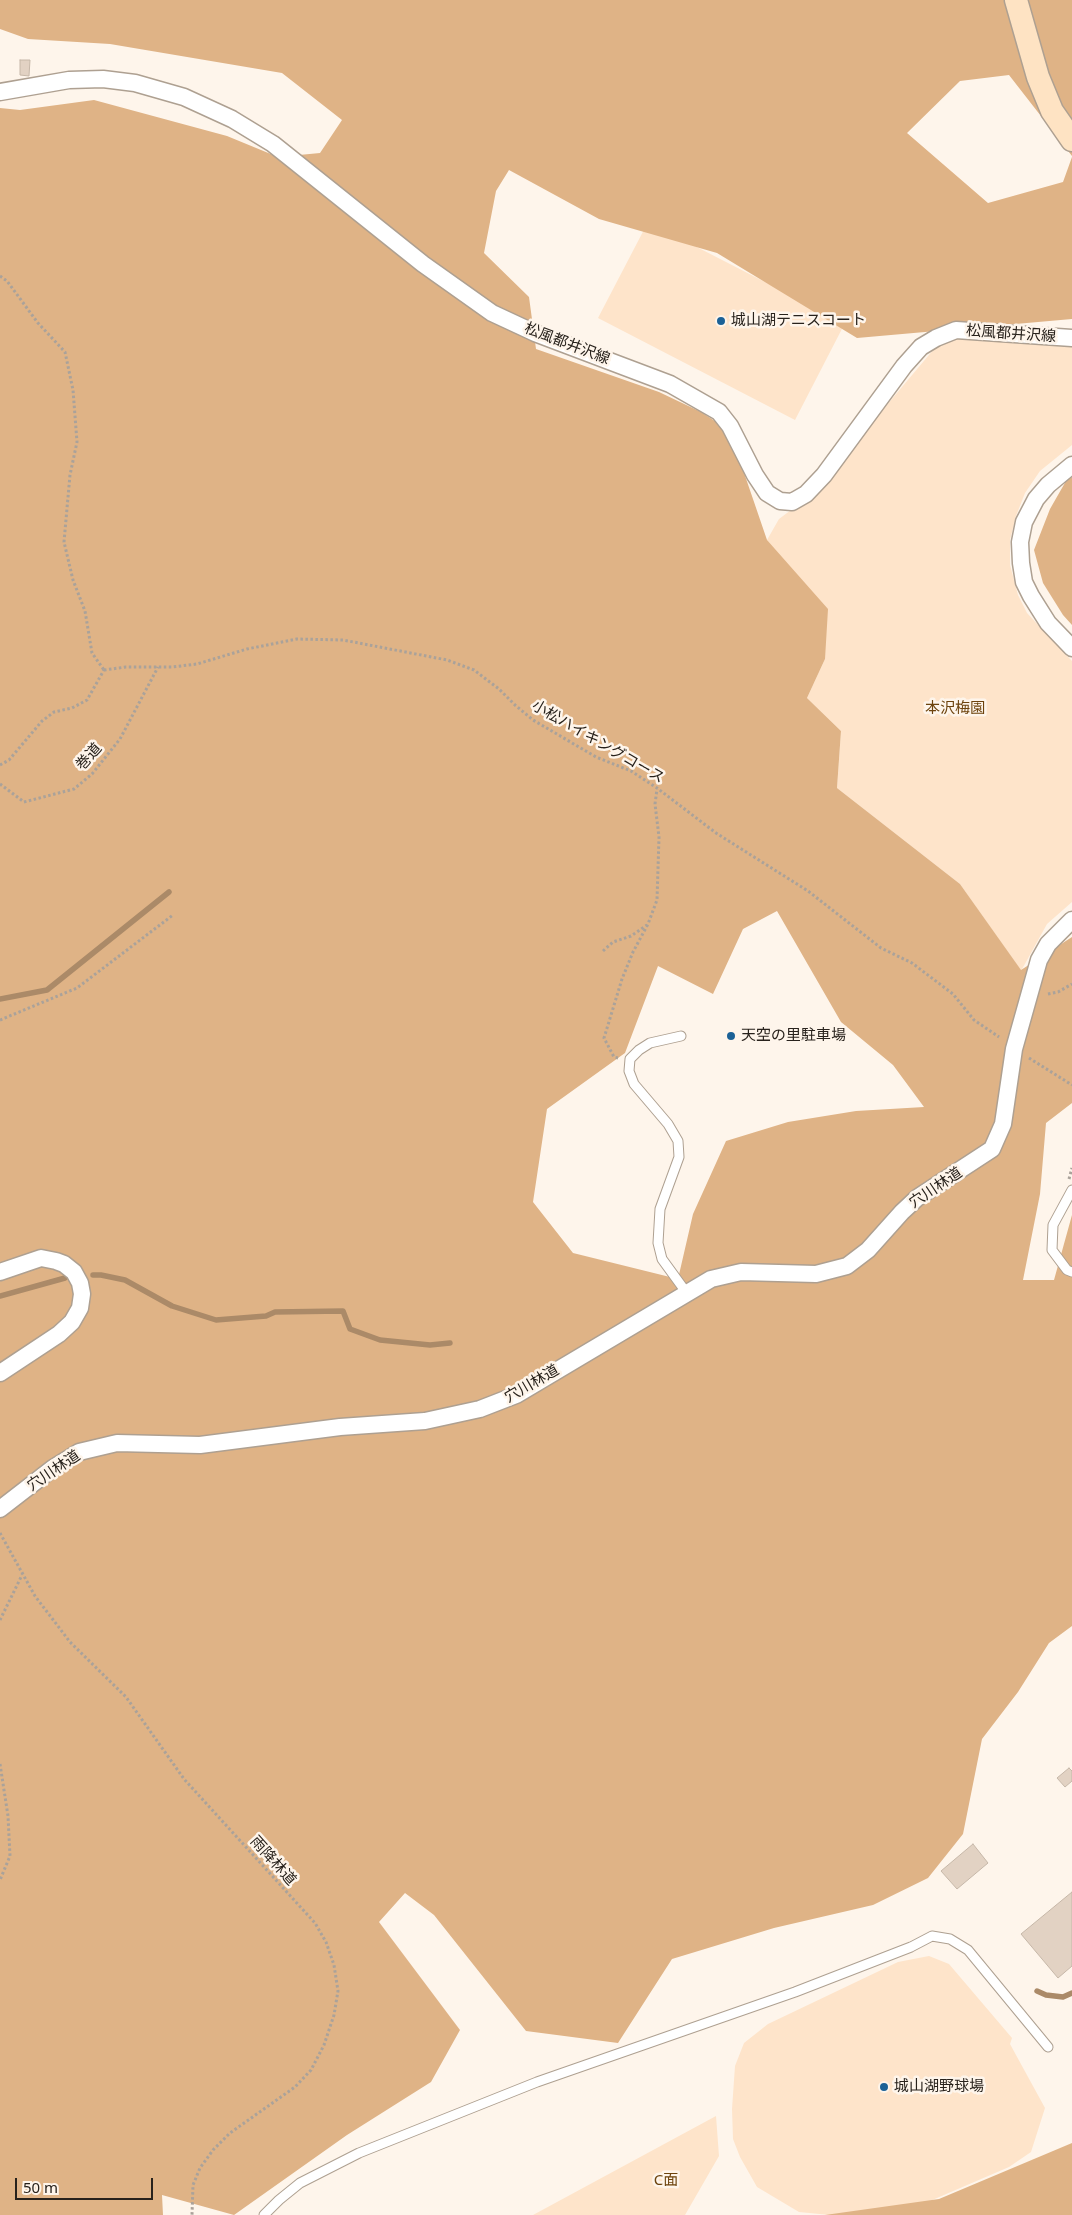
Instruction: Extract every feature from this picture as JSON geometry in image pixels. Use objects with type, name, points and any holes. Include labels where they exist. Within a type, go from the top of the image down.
[{"type":"street","points":[[1016,0],[1038,77],[1052,111],[1072,140]]},
{"type":"street","name":"松風都井沢線","points":[[0,92],[69,80],[103,79],[135,83],[184,97],[232,119],[273,144],[423,264],[492,313],[535,333],[670,384],[719,412],[730,426],[755,475],[767,492],[780,501],[792,502],[806,494],[824,475],[904,366],[921,347],[936,338],[956,330],[1072,338]]},
{"type":"street","points":[[1072,465],[1048,485],[1036,499],[1024,522],[1020,542],[1024,582],[1048,623],[1072,648]]},
{"type":"street","name":"穴川林道","points":[[0,1510],[79,1452],[116,1443],[141,1442],[200,1445],[340,1427],[425,1421],[480,1410],[516,1395],[686,1292],[711,1279],[741,1272],[763,1271],[801,1275],[816,1274],[847,1266],[868,1250],[917,1198],[992,1149],[1003,1124],[1014,1049],[1027,997],[1039,960],[1048,944],[1072,920]]},
{"type":"street","points":[[0,1272],[41,1258],[56,1261],[64,1264],[74,1272],[80,1283],[82,1294],[80,1308],[72,1322],[59,1334],[0,1374]]},
{"type":"lane","points":[[681,1036],[650,1043],[639,1050],[630,1061],[629,1071],[634,1084],[668,1124],[678,1141],[679,1157],[660,1209],[658,1243],[662,1259],[686,1292]]},
{"type":"lane","points":[[1072,1190],[1053,1225],[1052,1250],[1067,1270],[1072,1272]]},
{"type":"lane","points":[[264,2215],[300,2183],[359,2153],[537,2082],[804,1988],[911,1947],[932,1936],[950,1939],[968,1950],[1048,2048]]},
{"type":"path","points":[[0,276],[7,281],[38,323],[64,352],[74,390],[77,442],[70,475],[64,542],[73,580],[85,611],[92,653],[104,670],[87,700],[72,708],[54,712],[42,721],[9,760],[0,765]]},
{"type":"path","name":"小松ハイキングコース","points":[[104,670],[126,666],[158,667],[197,664],[247,649],[297,639],[343,640],[446,660],[474,670],[500,689],[533,720],[596,757],[630,771],[657,788],[716,833],[808,891],[881,948],[912,963],[953,994],[974,1020],[1014,1049],[1072,1085]]},
{"type":"path","name":"巻道","points":[[0,784],[24,802],[74,789],[92,774],[120,739],[158,667]]},
{"type":"path","points":[[630,1061],[614,1057],[604,1038],[622,979],[657,900],[657,788]]},
{"type":"path","points":[[0,1020],[76,988],[173,915]]},
{"type":"path","points":[[603,951],[613,942],[630,936],[648,924]]},
{"type":"path","points":[[1027,997],[1058,992],[1072,984]]},
{"type":"path","name":"雨降林道","points":[[0,1533],[35,1596],[70,1642],[126,1697],[184,1779],[315,1923],[326,1942],[334,1966],[338,1991],[334,2015],[324,2045],[311,2070],[295,2087],[230,2133],[213,2150],[200,2168],[193,2185],[192,2215]]},
{"type":"path","points":[[0,1620],[22,1574]]},
{"type":"path","points":[[0,1764],[8,1816],[10,1856],[0,1880]]},
{"type":"green space","name":"城山湖テニスコート","points":[[648,222],[845,323],[795,420],[598,318]]},
{"type":"green space","name":"本沢梅園","points":[[961,337],[1072,338],[1072,445],[1040,471],[1025,493],[1016,516],[1010,540],[1010,565],[1018,595],[1027,613],[1072,661],[1072,902],[1047,924],[1021,971],[960,884],[837,788],[841,731],[807,698],[825,659],[767,540],[779,519],[811,495],[934,349]]},
{"type":"green space","name":"城山湖野球場","points":[[929,1956],[949,1964],[1012,2038],[1010,2044],[1045,2108],[1031,2152],[1009,2167],[923,2204],[830,2215],[799,2212],[757,2187],[740,2157],[733,2139],[732,2109],[735,2066],[744,2043],[768,2024],[898,1962]]},
{"type":"green space","name":"C面","points":[[716,2116],[719,2156],[685,2215],[533,2215]]},
{"type":"shaded area","points":[[0,0],[1072,0],[1072,156],[1009,75],[960,81],[907,133],[988,203],[1063,182],[1072,157],[1072,319],[857,338],[717,253],[599,219],[509,170],[496,191],[484,253],[529,297],[536,349],[659,392],[701,412],[721,425],[740,461],[767,540],[828,609],[825,659],[807,698],[841,731],[837,788],[960,884],[1021,970],[1072,937],[1072,1103],[1046,1123],[1040,1194],[1023,1280],[1054,1280],[1072,1215],[1072,1626],[1049,1643],[1018,1692],[982,1739],[963,1834],[928,1878],[873,1905],[774,1928],[672,1959],[618,2043],[526,2031],[434,1915],[405,1893],[379,1922],[460,2030],[431,2082],[347,2135],[234,2215],[162,2195],[163,2215],[0,2215],[0,108],[20,110],[94,100],[227,136],[278,157],[320,153],[342,120],[282,73],[110,44],[28,39],[0,29]],"holes":[[[777,911],[841,1022],[893,1065],[924,1107],[856,1111],[788,1122],[726,1141],[693,1214],[678,1279],[573,1253],[533,1202],[547,1109],[625,1053],[658,966],[713,994],[743,929]]]},
{"type":"shaded area","points":[[1072,477],[1072,625],[1063,615],[1043,583],[1034,550],[1050,509],[1066,481]]},
{"type":"shaded area","points":[[1072,2143],[1072,2215],[825,2215],[939,2199]]},
{"type":"building","points":[[20,60],[30,60],[29,76],[20,75]]},
{"type":"building","points":[[1069,1768],[1072,1771],[1072,1781],[1065,1787],[1057,1778]]},
{"type":"building","points":[[973,1844],[988,1863],[957,1889],[941,1871]]},
{"type":"building","points":[[1072,1892],[1072,1966],[1058,1978],[1021,1934]]},
{"type":"waterway","points":[[0,999],[47,990],[169,892]]},
{"type":"waterway","points":[[93,1275],[125,1280],[172,1306],[216,1320],[266,1316],[275,1312],[343,1311],[350,1329],[380,1340],[430,1345],[450,1343]]},
{"type":"waterway","points":[[0,1296],[65,1278]]},
{"type":"waterway","points":[[1037,1991],[1046,1995],[1063,1997],[1072,1993]]},
{"type":"place","name":"城山湖テニスコート","points":[[721,321]]},
{"type":"place","name":"天空の里駐車場","points":[[731,1036]]},
{"type":"place","name":"城山湖野球場","points":[[884,2087]]}]
